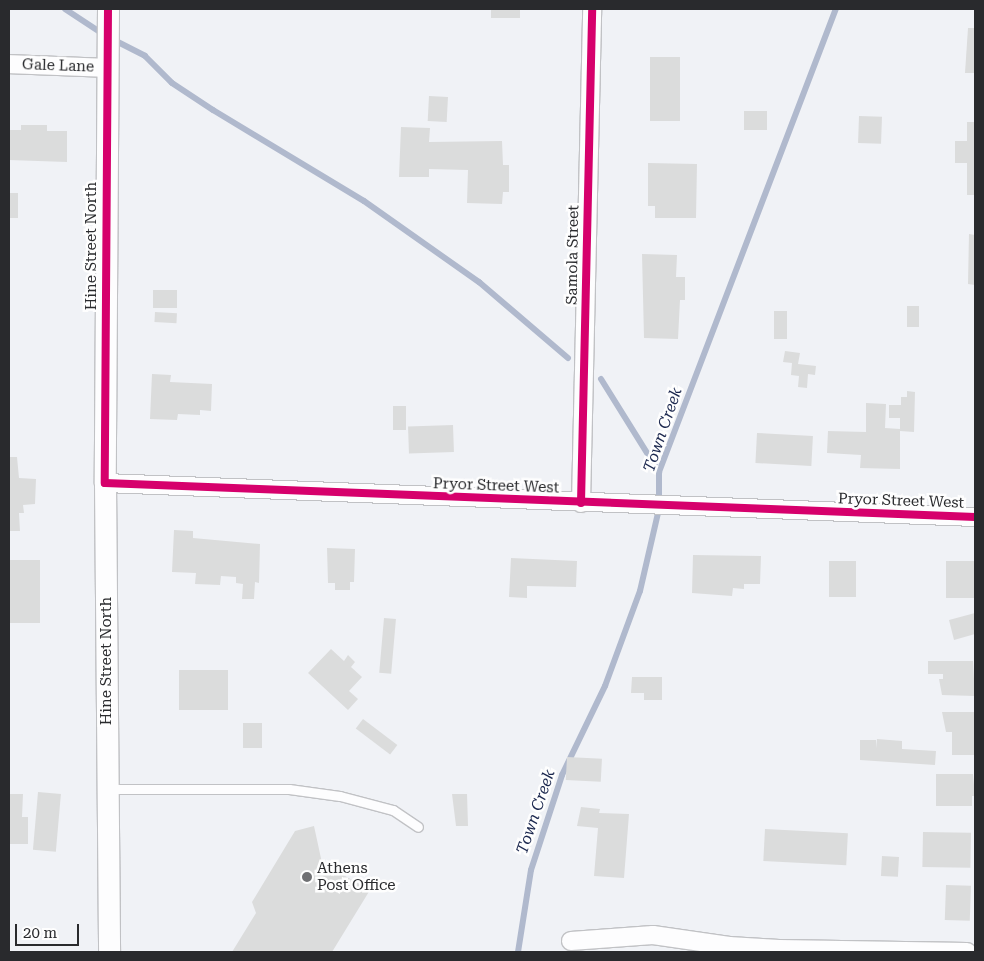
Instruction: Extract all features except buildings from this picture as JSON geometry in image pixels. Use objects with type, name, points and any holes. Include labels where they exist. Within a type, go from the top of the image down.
[{"type":"street","name":"Samola Street","points":[[581,503],[592,9]]},
{"type":"street","name":"Hine Street North","points":[[108,12],[105,483],[109,952]]},
{"type":"street","name":"Gale Lane","points":[[9,64],[107,68]]},
{"type":"street","name":"Pryor Street West","points":[[105,483],[975,517]]},
{"type":"street","points":[[571,941],[652,935],[729,946],[779,949],[967,952]]},
{"type":"lane","points":[[108,789],[289,789],[340,796],[393,810],[418,827]]},
{"type":"waterway","points":[[65,9],[103,34]]},
{"type":"waterway","name":"Town Creek","points":[[518,952],[531,870],[562,775],[605,686],[640,591],[659,509],[659,472],[836,9]]},
{"type":"waterway","points":[[112,39],[145,56],[172,83],[213,110],[364,201],[479,282],[568,358]]},
{"type":"waterway","points":[[601,379],[659,472]]},
{"type":"cycle path","points":[[108,9],[105,483],[975,517]]},
{"type":"cycle path","points":[[581,503],[592,9]]},
{"type":"place","name":"Athens Post Office","points":[[307,877]]}]
